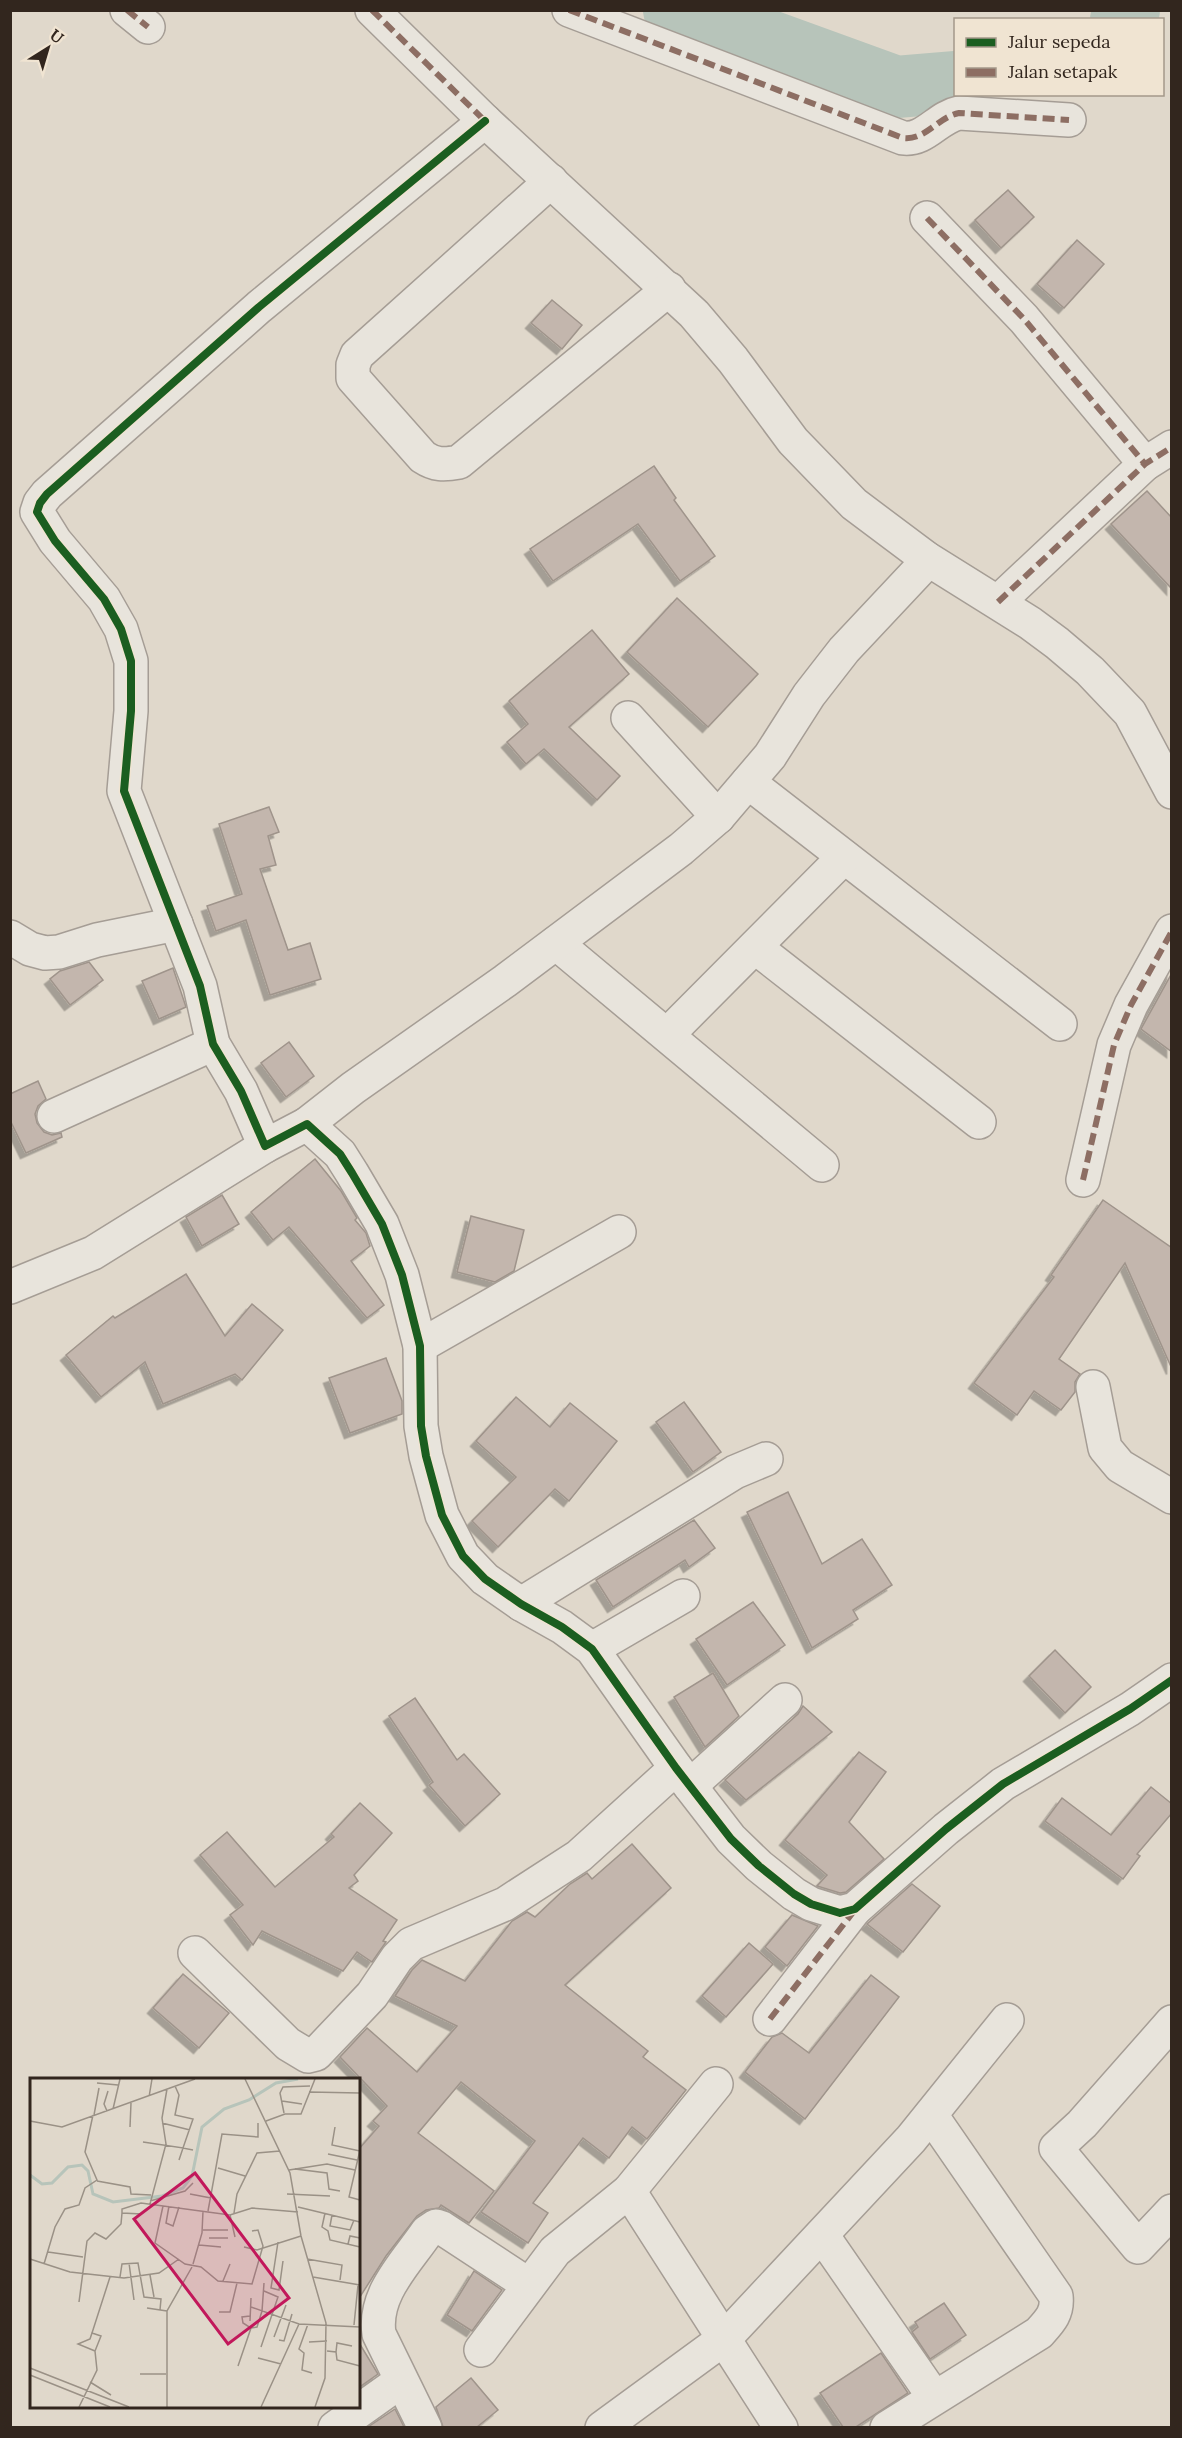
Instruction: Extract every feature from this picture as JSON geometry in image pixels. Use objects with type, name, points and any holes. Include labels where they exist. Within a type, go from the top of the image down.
[{"type":"street","points":[[372,10],[485,121],[694,314],[733,360],[793,441],[862,511],[926,558],[1057,643],[1119,700],[1130,713],[1172,792]]},
{"type":"street","points":[[569,10],[903,138],[915,138],[951,115],[959,113],[1069,120]]},
{"type":"street","points":[[265,1146],[241,1091],[213,1044],[200,986],[124,791],[131,711],[131,661],[121,629],[104,600],[55,541],[37,512],[38,507],[47,494],[259,307],[485,121]]},
{"type":"street","points":[[551,181],[357,355],[353,365],[353,378],[423,457],[433,464],[446,465],[459,462],[669,289]]},
{"type":"street","points":[[927,218],[1158,456],[998,603]]},
{"type":"street","points":[[10,1287],[93,1253],[265,1146],[307,1124],[353,1088],[506,981],[681,849],[718,817],[770,756],[809,695],[844,650],[921,568],[926,558]]},
{"type":"street","points":[[628,718],[718,817]]},
{"type":"street","points":[[748,782],[1060,1024]]},
{"type":"street","points":[[667,1035],[844,856]]},
{"type":"street","points":[[10,937],[30,949],[45,953],[60,952],[97,940],[176,924]]},
{"type":"street","points":[[1083,1180],[1114,1045],[1131,1005],[1172,931]]},
{"type":"street","points":[[556,943],[822,1165]]},
{"type":"street","points":[[755,947],[979,1122]]},
{"type":"street","points":[[54,1116],[213,1044]]},
{"type":"street","points":[[307,1124],[340,1155],[382,1224],[402,1275],[420,1346],[421,1426],[426,1456],[442,1515],[463,1556],[485,1579],[521,1604],[562,1627],[592,1649],[683,1777],[731,1839],[759,1866],[811,1905],[840,1913],[855,1909]]},
{"type":"street","points":[[420,1346],[620,1232]]},
{"type":"street","points":[[1093,1387],[1104,1448],[1120,1466],[1172,1497]]},
{"type":"street","points":[[521,1604],[735,1472],[766,1459]]},
{"type":"street","points":[[592,1649],[683,1596]]},
{"type":"street","points":[[770,2019],[855,1909],[946,1828],[1003,1784],[1130,1709],[1172,1680]]},
{"type":"street","points":[[195,1953],[288,2044],[308,2056],[315,2054],[372,1995],[397,1958],[411,1944],[505,1904],[570,1863],[785,1700]]},
{"type":"street","points":[[602,2427],[725,2338],[931,2115],[1007,2020]]},
{"type":"street","points":[[1172,2022],[1082,2124],[1056,2148],[1137,2247],[1172,2211]]},
{"type":"street","points":[[481,2350],[555,2251],[629,2191],[716,2084]]},
{"type":"street","points":[[887,2427],[1039,2333],[1053,2317],[1057,2306],[1056,2296],[931,2115]]},
{"type":"street","points":[[629,2191],[781,2427]]},
{"type":"street","points":[[425,2427],[379,2334],[377,2322],[379,2306],[387,2289],[431,2228],[436,2226],[442,2228],[529,2285]]},
{"type":"street","points":[[822,2235],[934,2397]]},
{"type":"street","points":[[335,2427],[401,2381]]},
{"type":"building","points":[[1008,190],[1034,217],[1001,248],[975,220]]},
{"type":"building","points":[[1077,240],[1104,264],[1064,308],[1037,284]]},
{"type":"building","points":[[552,300],[582,325],[562,349],[531,323]]},
{"type":"building","points":[[654,466],[676,498],[674,500],[715,556],[680,581],[638,524],[553,581],[530,549]]},
{"type":"building","points":[[1147,491],[1172,518],[1172,589],[1111,524]]},
{"type":"building","points":[[677,598],[758,674],[708,727],[627,652]]},
{"type":"building","points":[[592,630],[629,674],[569,727],[620,776],[597,800],[544,749],[526,764],[507,742],[528,724],[509,701]]},
{"type":"building","points":[[269,807],[279,832],[268,836],[276,865],[260,869],[288,950],[310,943],[321,979],[270,995],[246,920],[216,931],[207,906],[242,894],[219,824]]},
{"type":"building","points":[[89,962],[103,980],[70,1005],[50,979],[60,971]]},
{"type":"building","points":[[173,968],[186,1007],[159,1019],[142,981]]},
{"type":"building","points":[[1172,973],[1172,1052],[1141,1029]]},
{"type":"building","points":[[289,1042],[314,1076],[286,1097],[261,1063]]},
{"type":"building","points":[[38,1081],[46,1099],[38,1106],[35,1114],[37,1123],[44,1132],[52,1135],[61,1133],[62,1137],[26,1153],[10,1120],[10,1094]]},
{"type":"building","points":[[315,1159],[341,1191],[357,1218],[355,1220],[366,1233],[370,1246],[351,1261],[384,1305],[367,1318],[289,1227],[273,1240],[251,1212]]},
{"type":"building","points":[[222,1195],[239,1224],[202,1246],[186,1217]]},
{"type":"building","points":[[1103,1200],[1172,1248],[1172,1369],[1125,1263],[1059,1359],[1080,1374],[1075,1382],[1075,1392],[1061,1410],[1034,1391],[1017,1415],[974,1383],[1054,1277],[1051,1275]]},
{"type":"building","points":[[471,1216],[524,1230],[514,1271],[495,1282],[457,1272]]},
{"type":"building","points":[[186,1274],[225,1336],[252,1304],[283,1330],[242,1380],[235,1374],[163,1404],[145,1362],[101,1397],[66,1355],[113,1316],[115,1318]]},
{"type":"building","points":[[386,1358],[402,1401],[402,1414],[350,1433],[329,1378]]},
{"type":"building","points":[[516,1397],[550,1427],[570,1403],[617,1441],[569,1501],[555,1489],[498,1547],[472,1521],[516,1477],[476,1441]]},
{"type":"building","points":[[684,1402],[721,1452],[693,1472],[656,1422]]},
{"type":"building","points":[[788,1492],[822,1564],[862,1539],[892,1585],[853,1610],[858,1619],[812,1648],[747,1512]]},
{"type":"building","points":[[694,1520],[715,1548],[689,1567],[685,1560],[613,1607],[596,1580]]},
{"type":"building","points":[[753,1602],[785,1645],[727,1685],[696,1639]]},
{"type":"building","points":[[1055,1650],[1091,1687],[1065,1713],[1029,1676]]},
{"type":"building","points":[[713,1673],[739,1716],[705,1747],[674,1697]]},
{"type":"building","points":[[415,1698],[457,1760],[464,1754],[500,1794],[465,1826],[429,1785],[433,1782],[389,1716]]},
{"type":"building","points":[[803,1706],[832,1732],[746,1800],[725,1780],[798,1714]]},
{"type":"building","points":[[859,1752],[886,1772],[849,1822],[884,1859],[846,1892],[840,1893],[817,1886],[827,1875],[785,1840]]},
{"type":"building","points":[[1151,1787],[1172,1804],[1172,1813],[1137,1854],[1140,1856],[1123,1879],[1045,1821],[1062,1798],[1111,1835]]},
{"type":"building","points":[[360,1803],[392,1833],[354,1875],[358,1881],[349,1888],[397,1920],[383,1941],[386,1942],[372,1962],[357,1952],[343,1971],[262,1931],[253,1945],[230,1915],[243,1905],[200,1855],[227,1832],[275,1887],[334,1837],[331,1834]]},
{"type":"building","points":[[632,1844],[671,1888],[565,1985],[648,2051],[643,2057],[686,2090],[647,2139],[632,2127],[609,2158],[583,2138],[533,2203],[548,2213],[528,2243],[481,2212],[535,2141],[461,2082],[418,2133],[494,2191],[469,2223],[441,2205],[439,2208],[426,2210],[417,2216],[386,2256],[360,2297],[360,2148],[379,2126],[373,2121],[387,2106],[340,2057],[367,2028],[417,2072],[457,2026],[395,1996],[412,1970],[422,1960],[465,1981],[512,1921],[527,1912],[535,1917],[570,1884],[587,1873],[592,1879]]},
{"type":"building","points":[[912,1884],[940,1906],[903,1952],[867,1924]]},
{"type":"building","points":[[792,1915],[818,1926],[787,1966],[765,1947]]},
{"type":"building","points":[[749,1943],[773,1964],[726,2017],[702,1996]]},
{"type":"building","points":[[183,1974],[229,2013],[199,2048],[153,2008]]},
{"type":"building","points":[[871,1975],[899,1997],[805,2119],[745,2072],[772,2037],[782,2033],[809,2053]]},
{"type":"building","points":[[474,2271],[502,2290],[472,2331],[447,2315]]},
{"type":"building","points":[[944,2303],[966,2335],[930,2359],[912,2332],[918,2327],[915,2322]]},
{"type":"building","points":[[360,2344],[378,2374],[360,2387]]},
{"type":"building","points":[[881,2353],[908,2393],[856,2427],[843,2427],[820,2393]]},
{"type":"building","points":[[471,2378],[498,2410],[477,2427],[443,2427],[436,2407]]},
{"type":"building","points":[[395,2409],[404,2427],[368,2427]]},
{"type":"waterway","points":[[674,10],[734,28],[896,87],[954,82]]},
{"type":"waterway","points":[[1123,18],[1129,10]]},
{"type":"marked path","points":[[127,10],[148,27]]},
{"type":"marked path","points":[[372,10],[485,121]]},
{"type":"marked path","points":[[569,10],[903,138],[918,136],[951,115],[959,113],[1069,120]]},
{"type":"marked path","points":[[927,218],[1024,319],[1145,464]]},
{"type":"marked path","points":[[998,602],[1145,464],[1172,447]]},
{"type":"marked path","points":[[1083,1180],[1114,1045],[1131,1005],[1172,931]]},
{"type":"marked path","points":[[770,2019],[854,1911]]},
{"type":"cycle path","points":[[485,121],[259,307],[47,494],[37,512],[55,541],[104,599],[121,629],[131,661],[131,711],[124,791],[200,986],[213,1044],[241,1091],[265,1146],[307,1124],[340,1154],[382,1224],[402,1275],[420,1346],[421,1426],[426,1456],[442,1515],[463,1556],[485,1579],[521,1604],[562,1627],[592,1649],[676,1768],[731,1839],[759,1866],[794,1894],[811,1904],[840,1913],[855,1909],[946,1829],[1003,1784],[1130,1709],[1172,1680]]}]
